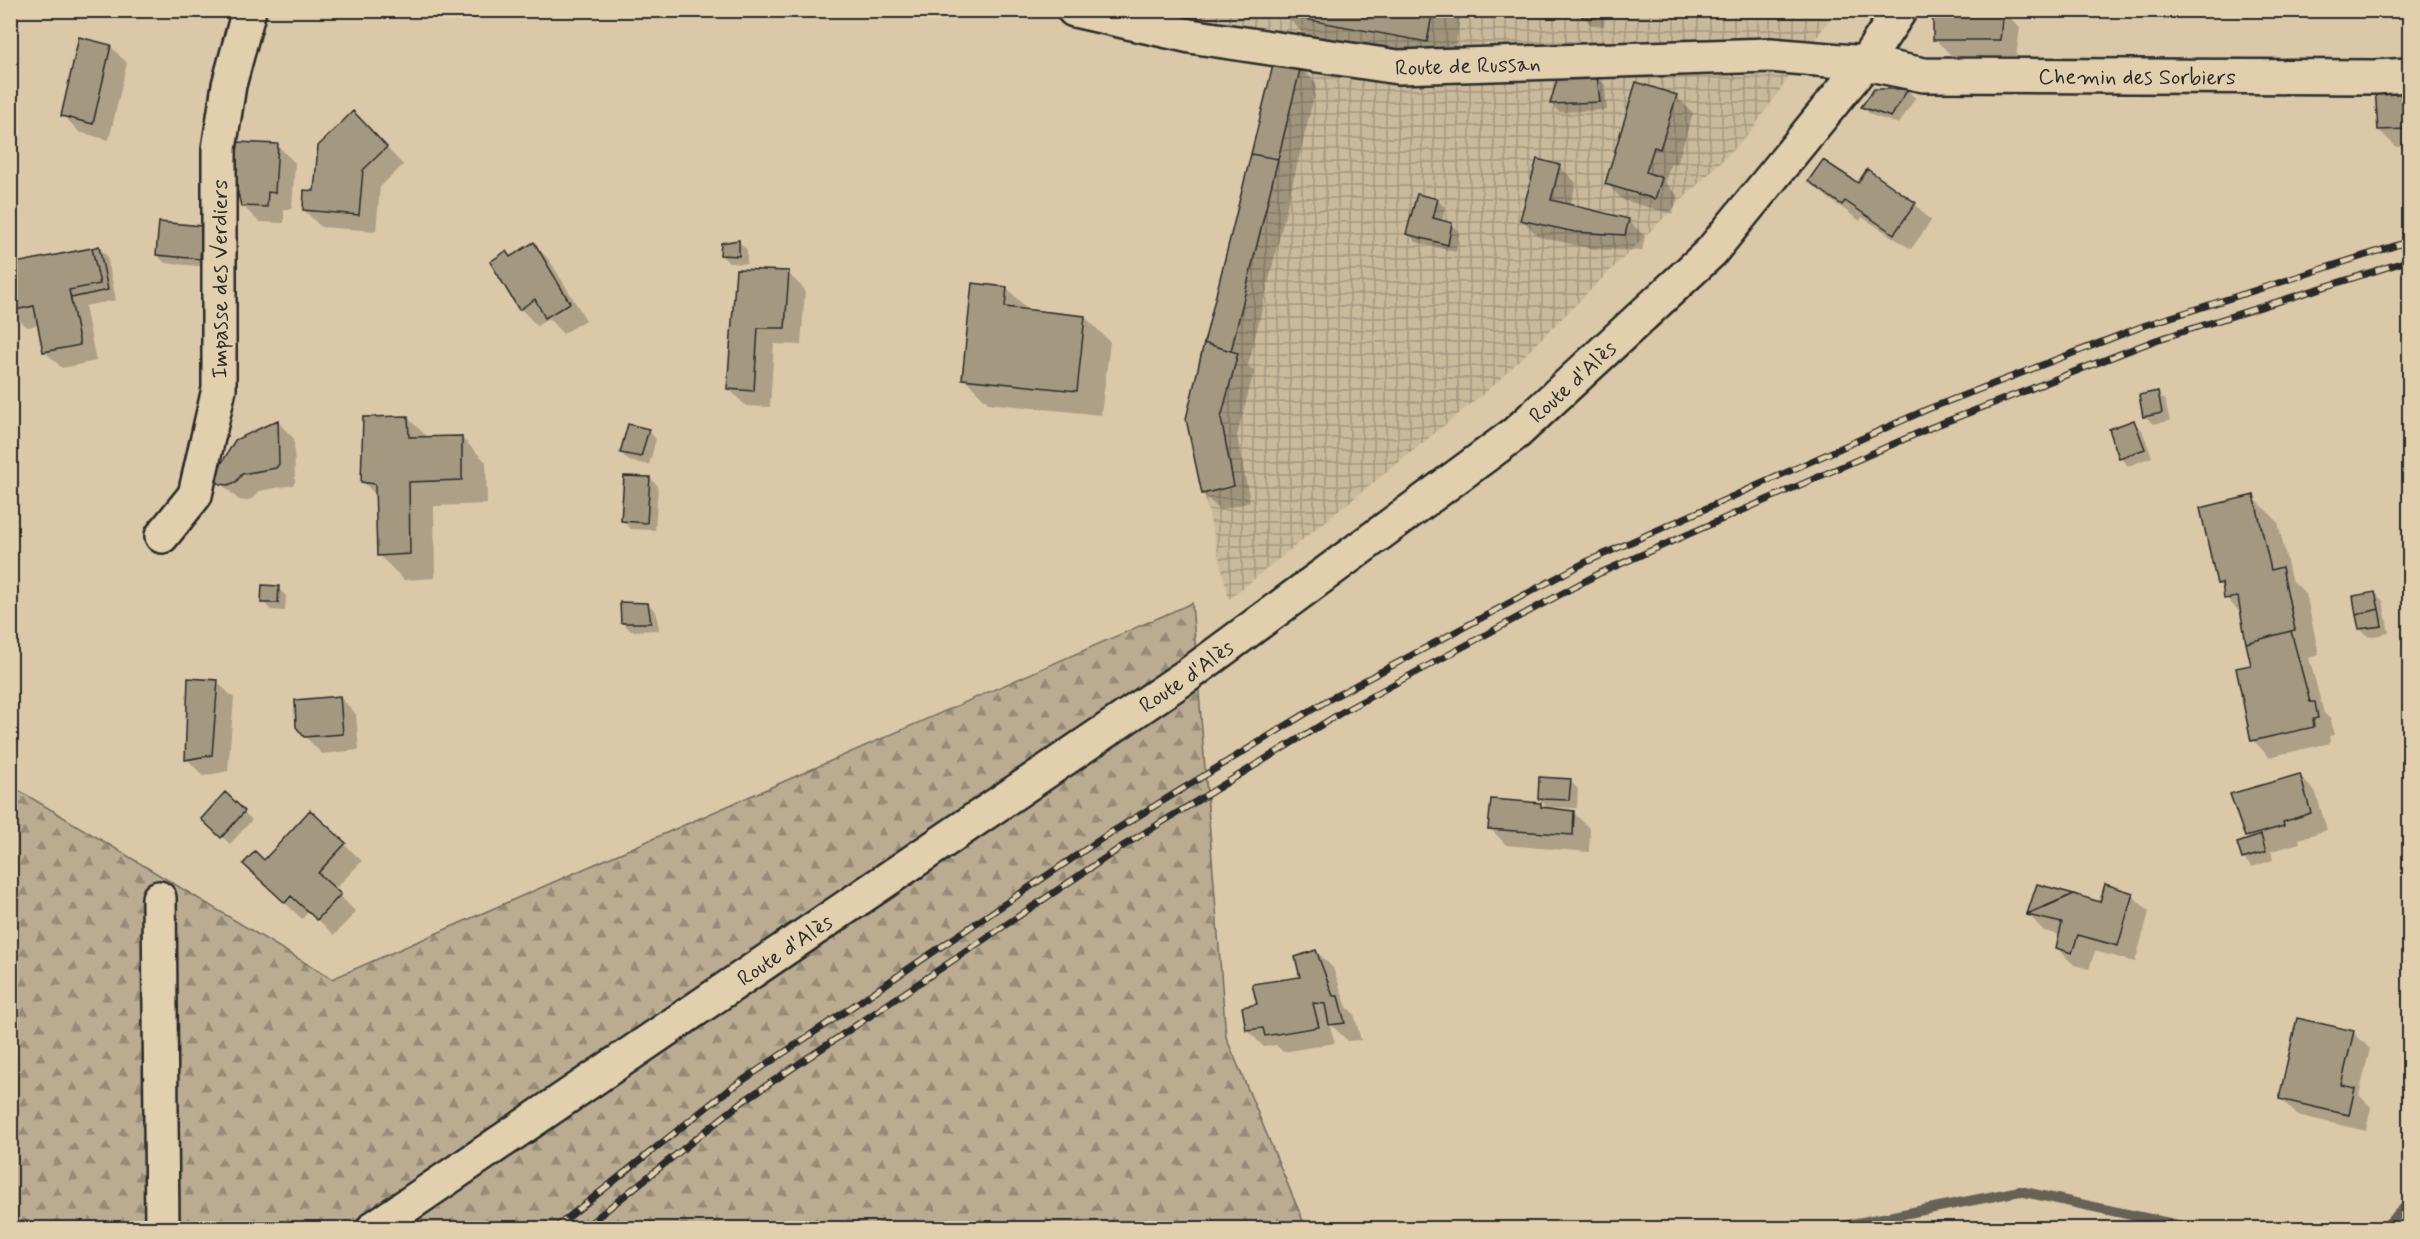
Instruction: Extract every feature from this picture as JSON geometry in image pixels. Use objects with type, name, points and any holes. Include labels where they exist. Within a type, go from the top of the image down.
[{"type":"main road","name":"Impasse des Verdiers","points":[[162,536],[195,495],[219,389],[219,149],[229,85],[249,10]]},
{"type":"main road","name":"Route de Russan","points":[[1074,10],[1191,36],[1398,67],[1770,56],[1865,63]]},
{"type":"main road","name":"Route d'Alès","points":[[374,1228],[1188,675],[1516,433],[1711,252],[1865,63],[1900,10]]},
{"type":"main road","name":"Chemin des Sorbiers","points":[[1865,63],[1924,75],[2375,77],[2409,75]]},
{"type":"main road","points":[[159,898],[162,1228]]},
{"type":"shaded area","points":[[1192,11],[1835,11],[1750,133],[1492,387],[1229,599],[1186,419],[1274,61]]},
{"type":"green space","points":[[1192,603],[1226,1037],[1306,1228],[11,1228],[10,785],[332,979]]},
{"type":"building","points":[[1283,10],[1433,10],[1427,42],[1282,15]]},
{"type":"building","points":[[1582,10],[1597,10],[1596,18],[1582,17]]},
{"type":"building","points":[[1937,10],[2003,10],[2000,40],[1933,40],[1933,18]]},
{"type":"building","points":[[79,37],[111,45],[93,124],[61,116]]},
{"type":"building","points":[[1274,61],[1301,66],[1278,159],[1251,154]]},
{"type":"building","points":[[1558,76],[1597,76],[1600,102],[1550,104]]},
{"type":"building","points":[[1636,82],[1677,95],[1660,149],[1654,147],[1646,172],[1662,178],[1655,199],[1605,184]]},
{"type":"building","points":[[2410,86],[2410,129],[2378,130],[2375,88]]},
{"type":"building","points":[[1874,89],[1908,89],[1891,117],[1861,107]]},
{"type":"building","points":[[353,111],[387,147],[363,170],[359,215],[303,210],[304,190],[314,191],[318,146]]},
{"type":"building","points":[[237,142],[278,144],[275,193],[268,192],[267,207],[241,206],[234,176]]},
{"type":"building","points":[[1251,154],[1278,159],[1231,351],[1204,343]]},
{"type":"building","points":[[1537,159],[1560,165],[1551,200],[1629,219],[1625,235],[1575,232],[1520,220]]},
{"type":"building","points":[[1823,160],[1858,183],[1867,169],[1916,203],[1894,234],[1845,201],[1842,205],[1808,181]]},
{"type":"building","points":[[1417,194],[1438,199],[1433,218],[1452,223],[1448,245],[1406,234]]},
{"type":"building","points":[[159,222],[203,226],[200,259],[156,255]]},
{"type":"building","points":[[739,240],[739,256],[720,255],[721,243]]},
{"type":"building","points":[[534,242],[570,303],[545,318],[535,299],[519,310],[490,262],[506,251],[510,257]]},
{"type":"building","points":[[99,246],[108,290],[71,298],[69,290],[100,284],[92,248]]},
{"type":"building","points":[[92,248],[100,284],[69,290],[80,345],[43,352],[34,306],[10,311],[10,264]]},
{"type":"building","points":[[736,269],[789,271],[785,328],[758,328],[754,391],[727,389]]},
{"type":"building","points":[[972,283],[1007,287],[1005,307],[1085,316],[1077,391],[962,379]]},
{"type":"building","points":[[1204,343],[1238,353],[1221,418],[1234,486],[1202,494],[1186,419]]},
{"type":"building","points":[[2158,391],[2162,413],[2143,417],[2139,395]]},
{"type":"building","points":[[408,416],[409,437],[462,436],[462,480],[409,482],[410,554],[377,556],[375,484],[361,482],[363,417]]},
{"type":"building","points":[[278,420],[279,464],[276,468],[242,474],[236,482],[228,485],[220,484],[213,478],[235,440]]},
{"type":"building","points":[[2134,420],[2145,449],[2119,458],[2109,429]]},
{"type":"building","points":[[628,424],[649,429],[641,457],[620,453]]},
{"type":"building","points":[[624,476],[650,477],[647,523],[621,521]]},
{"type":"building","points":[[2254,495],[2271,570],[2282,567],[2295,630],[2246,643],[2238,597],[2224,599],[2222,583],[2217,584],[2200,508]]},
{"type":"building","points":[[262,585],[279,586],[278,603],[261,603]]},
{"type":"building","points":[[2375,592],[2379,609],[2356,615],[2353,596]]},
{"type":"building","points":[[620,602],[648,603],[651,623],[621,623]]},
{"type":"building","points":[[2379,609],[2382,626],[2359,629],[2356,615]]},
{"type":"building","points":[[2291,631],[2310,702],[2315,702],[2318,718],[2313,719],[2314,727],[2251,741],[2236,668],[2251,665],[2246,643]]},
{"type":"building","points":[[188,678],[218,680],[212,755],[185,760]]},
{"type":"building","points":[[340,696],[343,734],[304,737],[296,727],[295,700]]},
{"type":"building","points":[[2300,774],[2311,813],[2283,822],[2284,826],[2245,837],[2230,794]]},
{"type":"building","points":[[1539,777],[1571,779],[1569,800],[1538,799]]},
{"type":"building","points":[[225,792],[245,811],[221,838],[201,819]]},
{"type":"building","points":[[1491,799],[1541,803],[1541,807],[1574,811],[1573,835],[1488,829]]},
{"type":"building","points":[[310,810],[346,843],[318,873],[341,894],[317,920],[291,896],[285,903],[243,864],[255,851],[264,860]]},
{"type":"building","points":[[2261,835],[2266,852],[2242,859],[2237,843]]},
{"type":"building","points":[[2037,884],[2074,894],[2027,914]]},
{"type":"building","points":[[2105,884],[2133,893],[2118,946],[2078,935],[2072,953],[2056,948],[2062,923],[2027,915],[2074,894],[2100,902]]},
{"type":"building","points":[[1316,950],[1333,996],[1338,996],[1345,1023],[1329,1025],[1325,1004],[1313,1003],[1319,1027],[1265,1036],[1263,1028],[1246,1030],[1242,1007],[1257,1004],[1252,984],[1300,977],[1295,957]]},
{"type":"building","points":[[2297,1018],[2354,1031],[2341,1085],[2355,1088],[2349,1115],[2279,1099]]},
{"type":"waterway","points":[[1832,1228],[2020,1191],[2192,1228]]},
{"type":"waterway","points":[[2384,1228],[2410,1202]]},
{"type":"railway","points":[[555,1228],[727,1091],[1107,835],[1328,700],[1584,563],[1928,409],[2146,325],[2410,241]]},
{"type":"railway","points":[[584,1228],[742,1102],[1123,846],[1344,711],[1600,573],[1932,427],[2156,340],[2410,260]]}]
